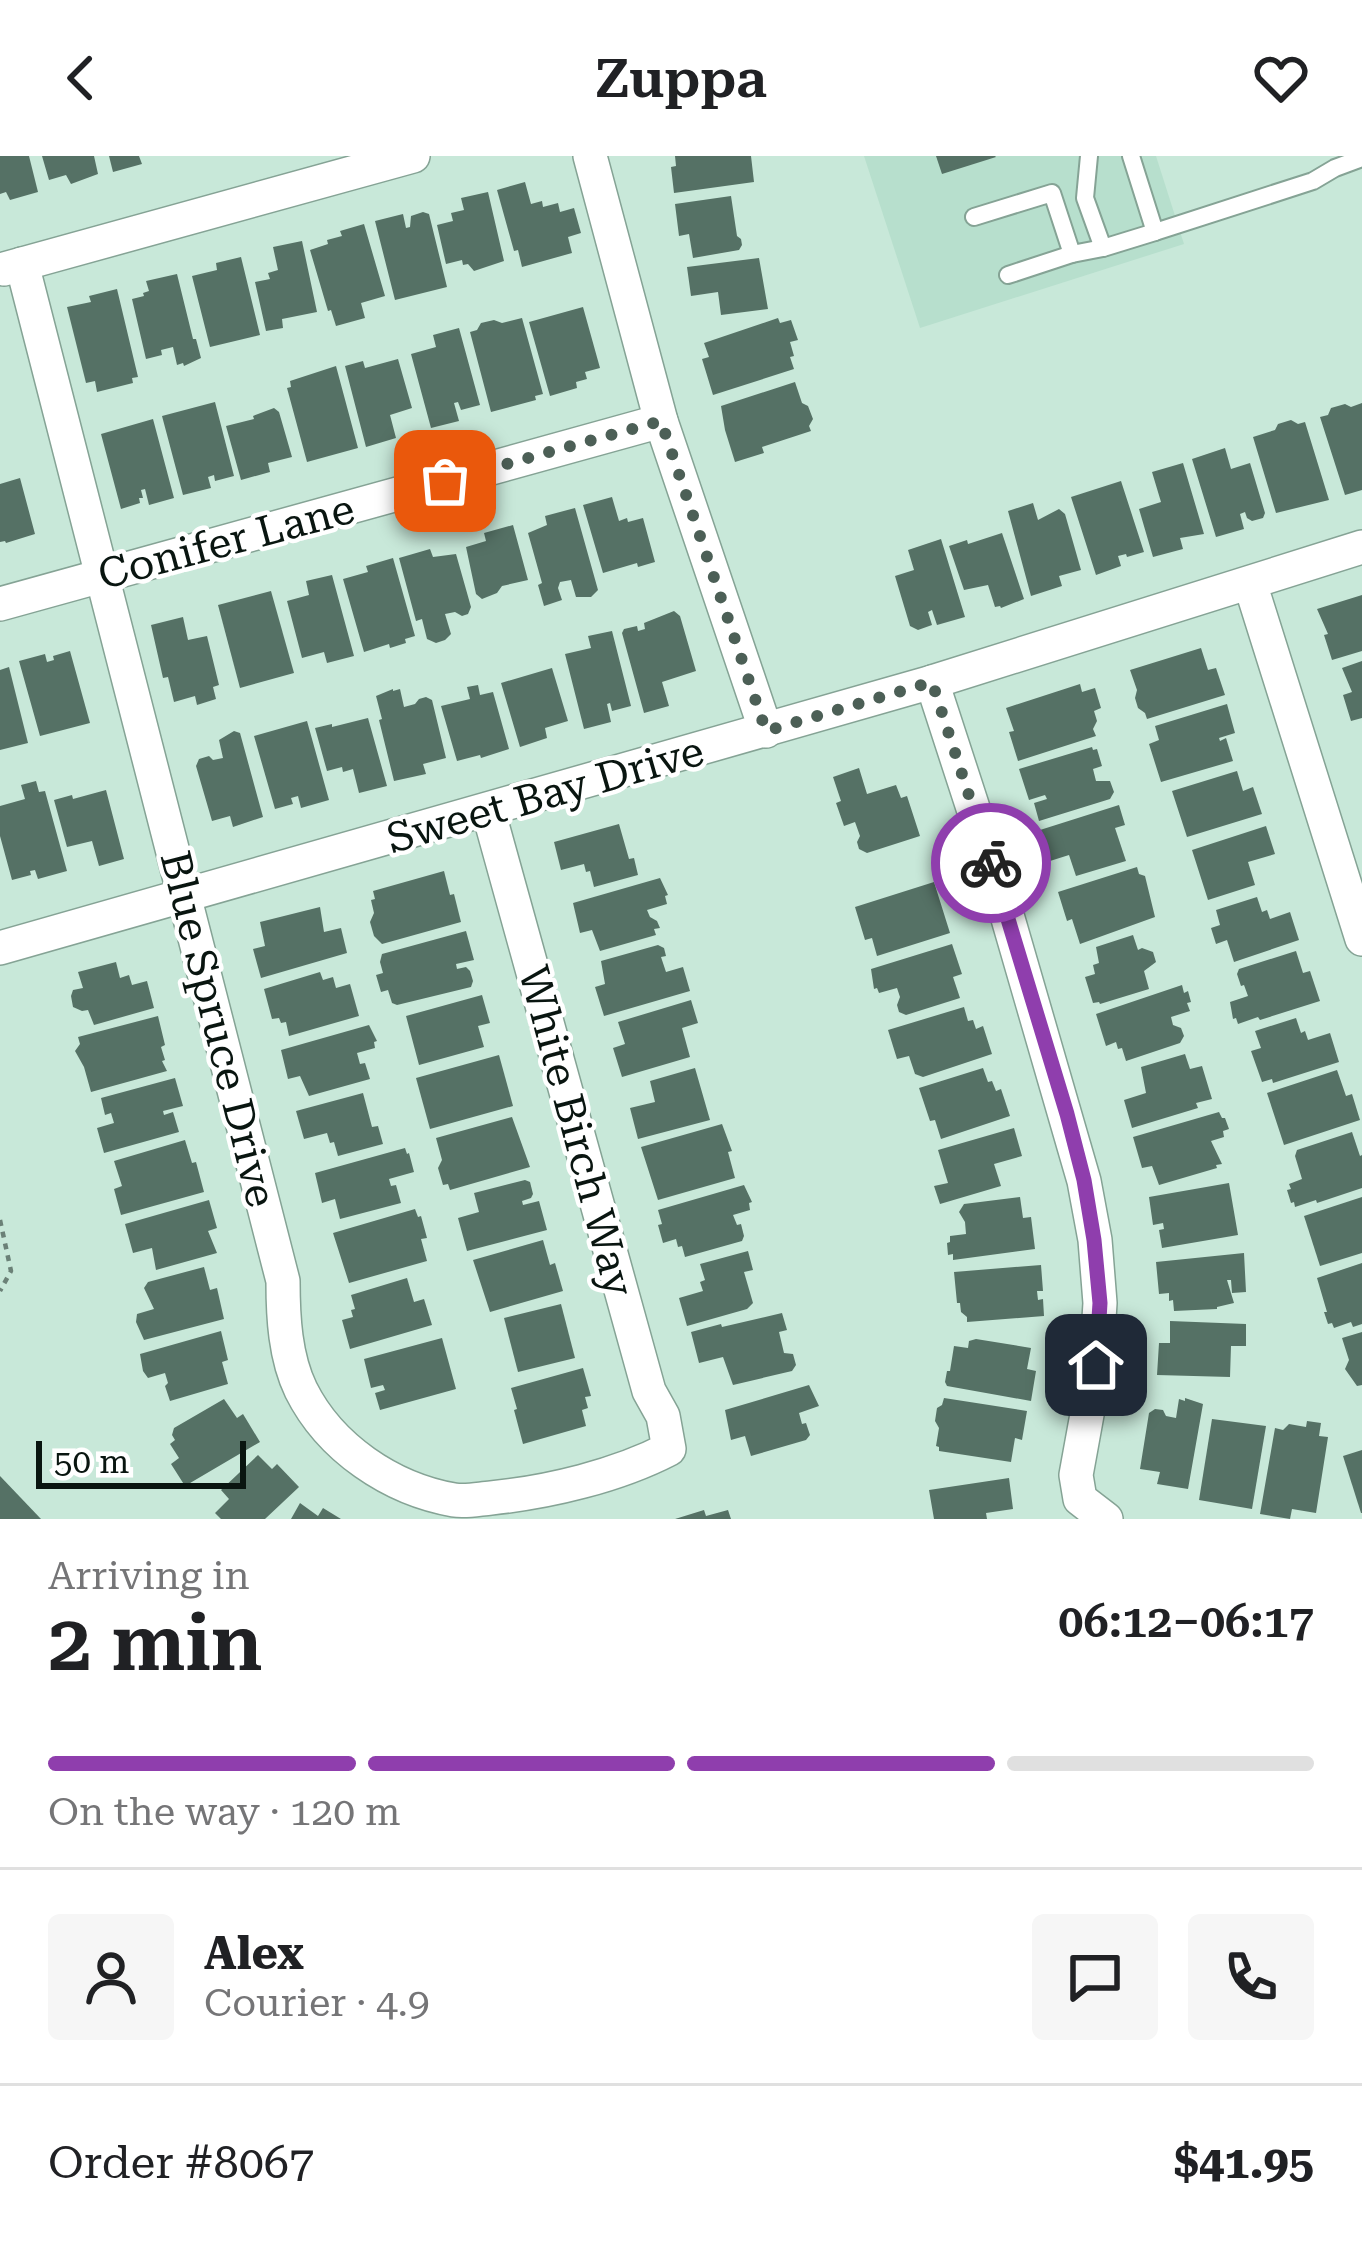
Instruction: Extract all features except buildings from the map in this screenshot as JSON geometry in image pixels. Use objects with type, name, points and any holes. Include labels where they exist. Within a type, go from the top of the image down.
[{"type":"street","points":[[11,267],[413,156]]},
{"type":"street","points":[[590,156],[661,421],[766,731]]},
{"type":"street","name":"Blue Spruce Drive","points":[[11,267],[185,895],[284,1281],[287,1344],[301,1389],[328,1428],[359,1460],[401,1486],[458,1501],[530,1494],[638,1465],[669,1449]]},
{"type":"street","name":"Conifer Lane","points":[[0,604],[661,421]]},
{"type":"street","name":"Sweet Bay Drive","points":[[0,949],[766,731],[1362,547]]},
{"type":"street","points":[[1250,584],[1362,939]]},
{"type":"street","points":[[932,682],[1000,891],[1084,1180],[1100,1303],[1096,1365],[1076,1475],[1080,1499],[1106,1519]]},
{"type":"street","name":"White Birch Way","points":[[488,811],[669,1449]]},
{"type":"lane","points":[[1089,156],[1085,198],[1103,248]]},
{"type":"lane","points":[[1131,156],[1155,232]]},
{"type":"lane","points":[[1007,275],[1313,181],[1362,158]]},
{"type":"lane","points":[[974,217],[1052,193],[1072,254]]},
{"type":"path","points":[[0,1220],[11,1271],[0,1291]]},
{"type":"shaded area","points":[[864,156],[1156,156],[1184,244],[920,328]]},
{"type":"way so far","points":[[445,481],[661,421],[766,731],[932,682],[991,863]]},
{"type":"route","points":[[991,863],[1084,1180],[1100,1303],[1096,1365]]}]
